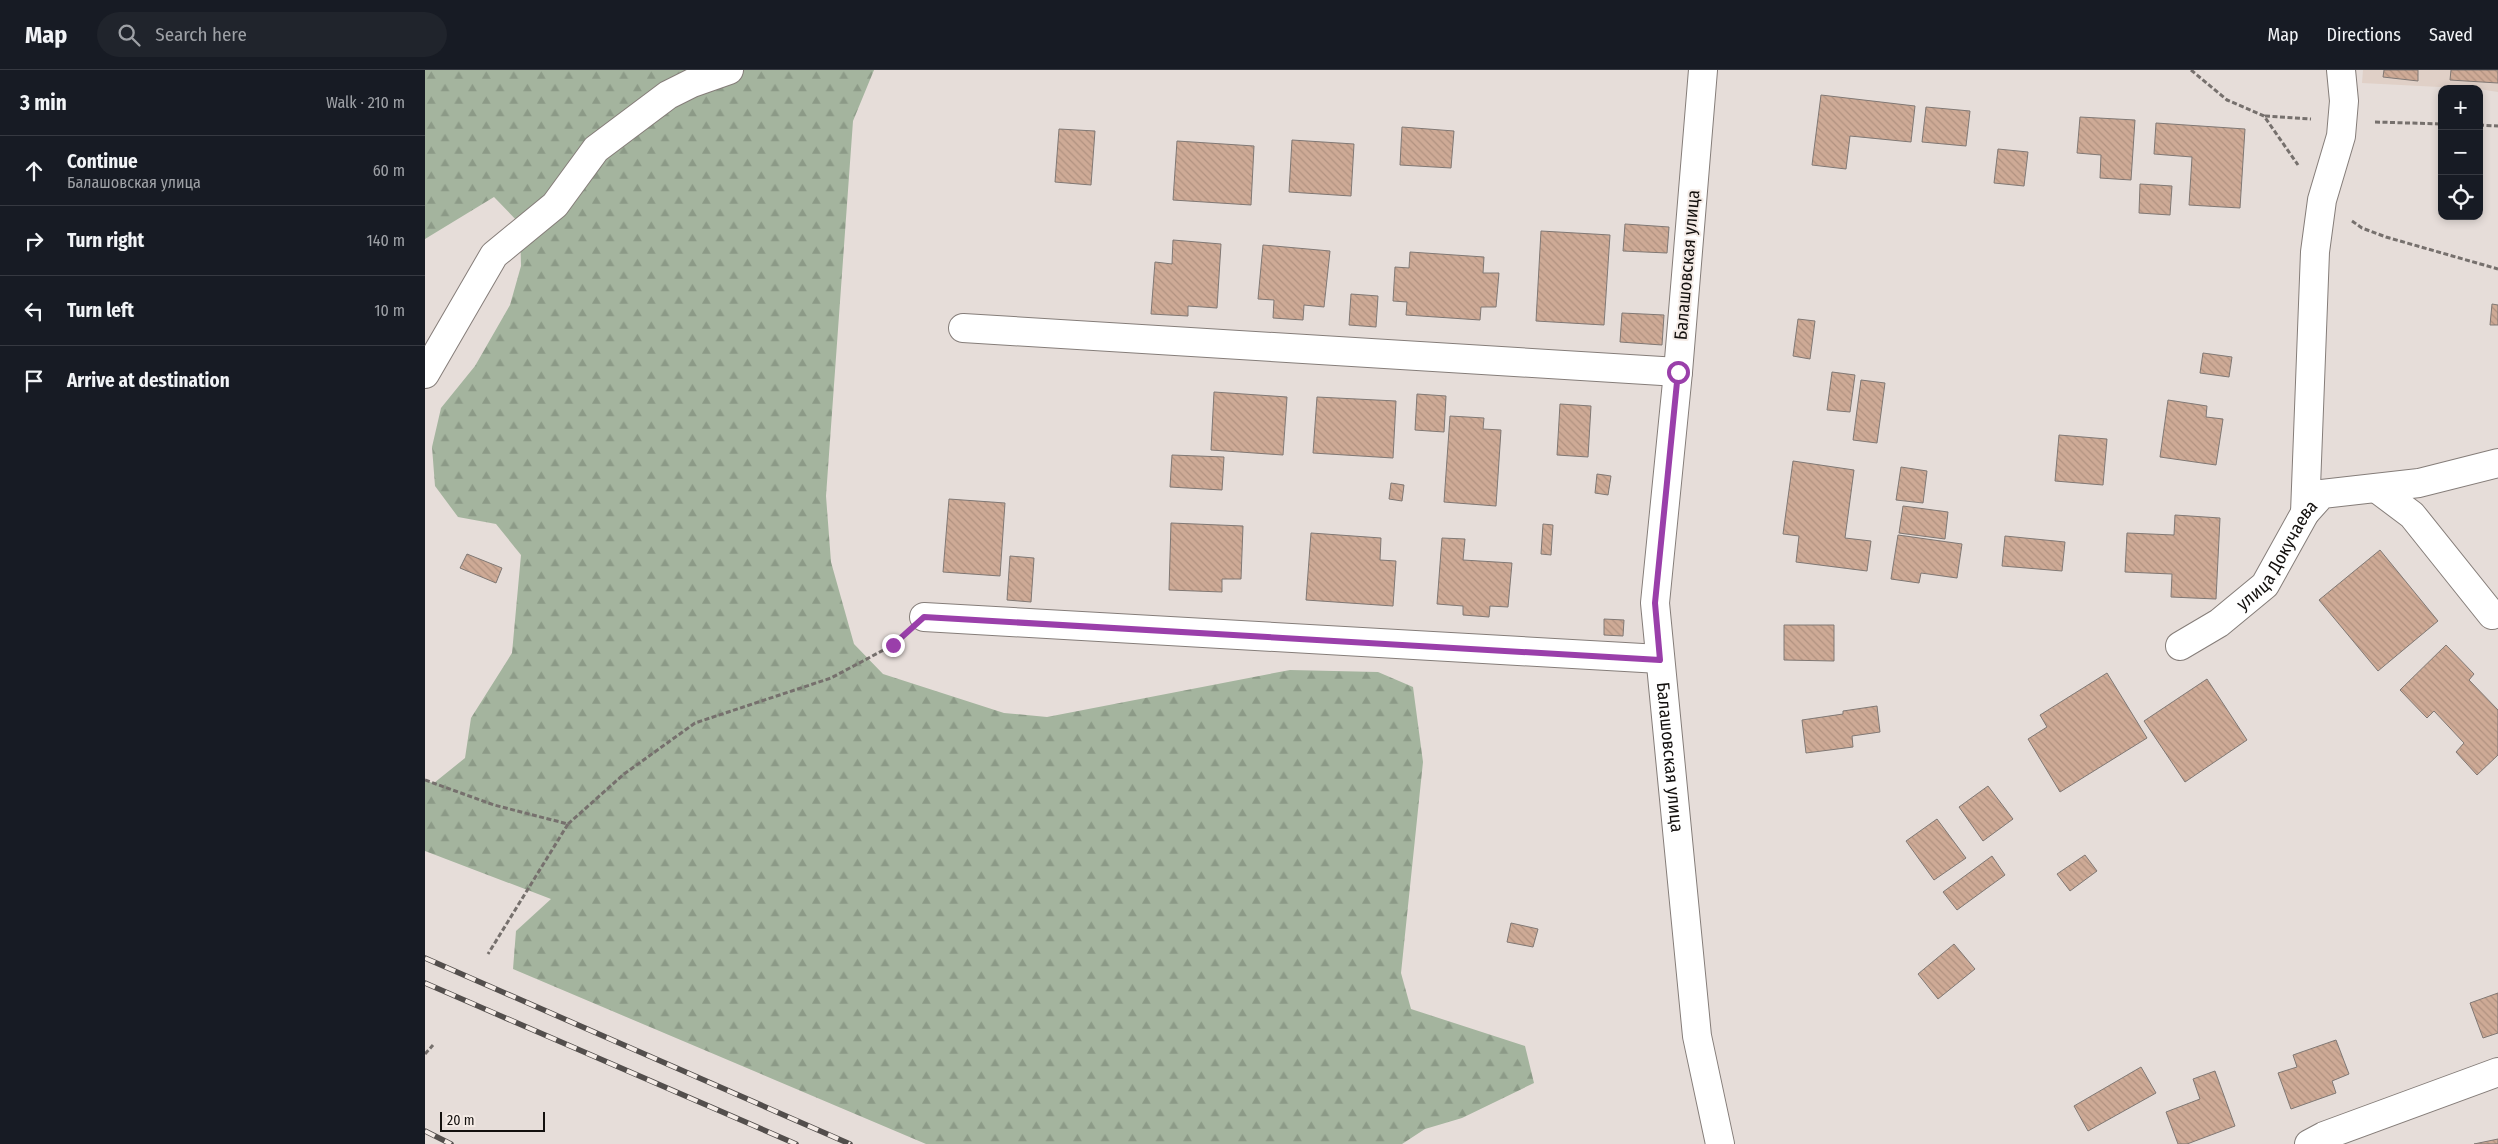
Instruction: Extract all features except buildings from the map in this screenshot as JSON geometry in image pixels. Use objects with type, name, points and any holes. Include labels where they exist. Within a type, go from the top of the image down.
[{"type":"street","points":[[425,374],[494,255],[555,205],[596,149],[668,95],[691,83],[729,70]]},
{"type":"street","name":"Балашовская улица","points":[[1703,70],[1678,372],[1655,603],[1697,1036],[1719,1144]]},
{"type":"street","points":[[2305,513],[2315,252],[2322,200],[2341,136],[2344,101],[2341,70]]},
{"type":"street","points":[[963,328],[1678,372]]},
{"type":"street","name":"улица Докучаева","points":[[2180,646],[2219,623],[2265,585],[2305,513],[2322,494],[2419,483],[2498,463]]},
{"type":"street","points":[[2376,488],[2412,515],[2492,615]]},
{"type":"street","points":[[924,617],[1660,660]]},
{"type":"street","points":[[2309,1144],[2324,1136],[2498,1072]]},
{"type":"path","points":[[2483,125],[2498,126]]},
{"type":"path","points":[[488,954],[568,824],[624,774],[695,723],[831,678],[893,645],[924,617]]},
{"type":"path","points":[[425,780],[494,805],[568,824]]},
{"type":"path","points":[[425,1054],[433,1045]]},
{"type":"shaded area","points":[[2363,70],[2498,70],[2498,92],[2483,90],[2483,85],[2438,85],[2438,87],[2362,83]]},
{"type":"green space","points":[[425,70],[874,70],[853,121],[826,496],[831,562],[854,644],[883,674],[1004,713],[1047,717],[1290,670],[1378,672],[1413,687],[1423,762],[1401,973],[1411,1009],[1525,1046],[1534,1083],[1462,1118],[1425,1129],[1402,1144],[926,1144],[513,969],[516,931],[551,899],[425,851],[425,781],[434,783],[465,758],[471,718],[512,653],[521,555],[496,524],[458,517],[435,486],[432,447],[441,408],[475,366],[510,305],[521,266],[520,224],[494,197],[425,239]]},
{"type":"railway","points":[[425,958],[850,1144]]},
{"type":"railway","points":[[425,983],[796,1144]]},
{"type":"railway","points":[[425,1131],[451,1144]]},
{"type":"route","points":[[893,645],[924,617],[1660,660],[1655,603],[1678,372]]}]
